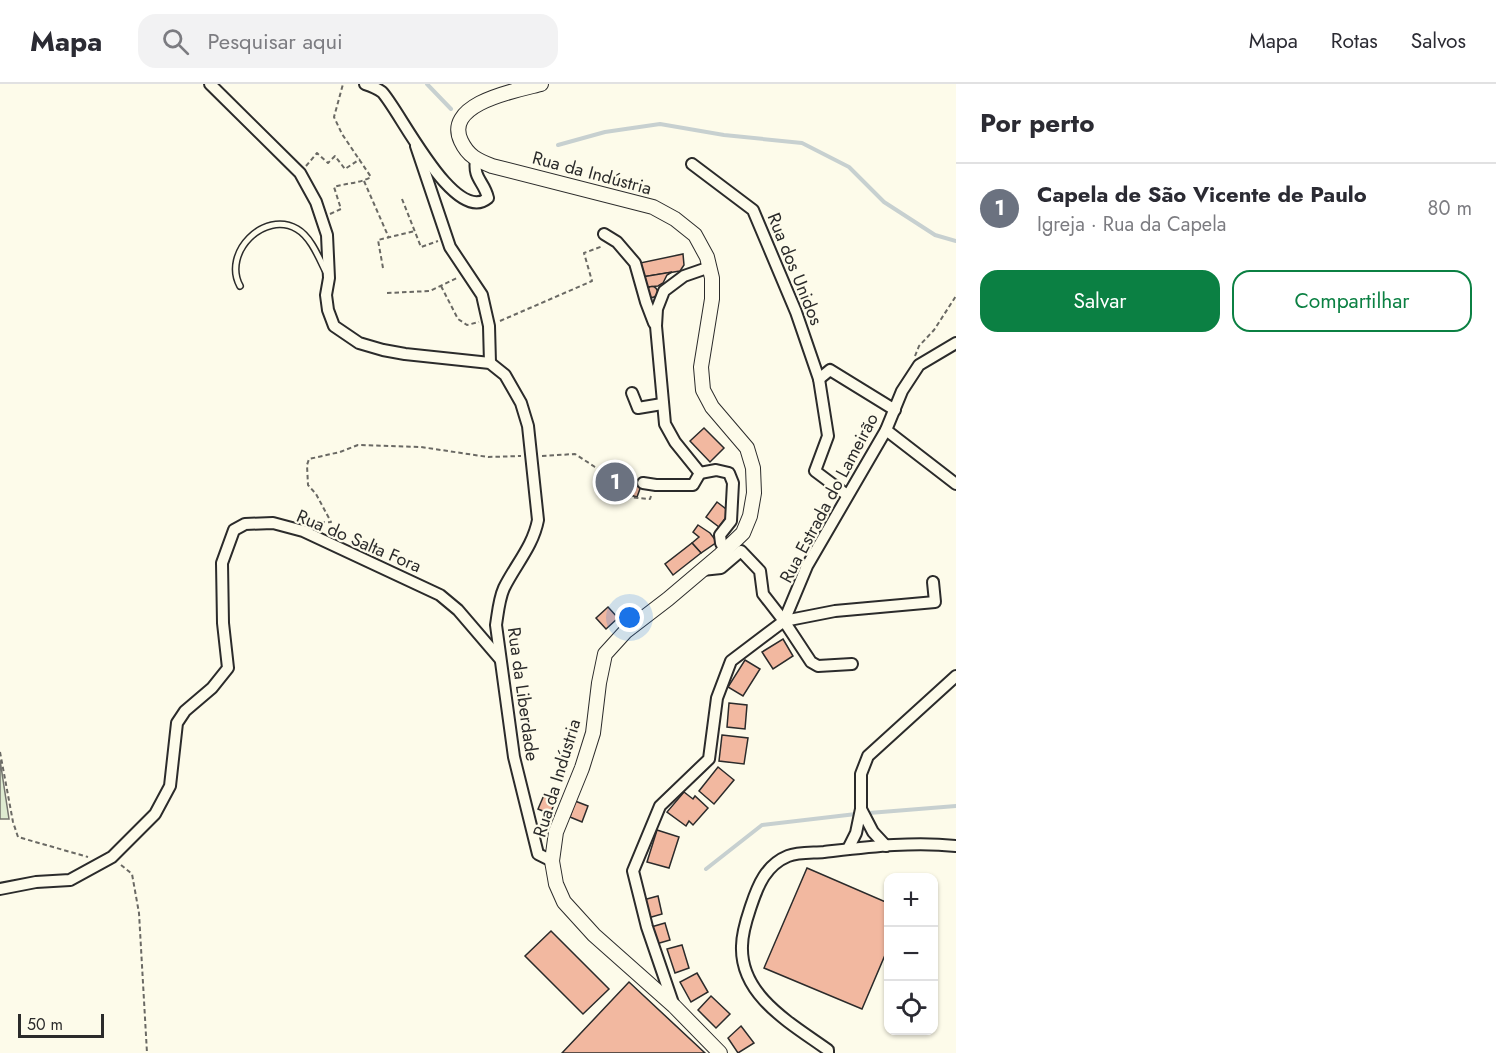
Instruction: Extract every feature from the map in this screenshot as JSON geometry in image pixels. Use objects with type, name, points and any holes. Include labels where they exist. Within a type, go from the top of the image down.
[{"type":"street","points":[[210,84],[300,173],[316,202],[327,235],[329,278],[326,295],[328,310],[334,326],[359,343],[405,354],[490,363],[488,322],[482,295],[450,247],[416,146]]},
{"type":"street","points":[[365,84],[380,90],[393,106],[416,146],[441,177],[463,198],[473,203],[483,202],[488,198],[474,171],[476,159],[466,150],[459,136],[460,120],[470,108],[484,101],[541,84]]},
{"type":"street","name":"Rua da Indústria","points":[[476,159],[492,166],[653,207],[675,219],[695,235],[707,256],[712,278],[712,299],[701,367],[703,390],[712,407],[747,448],[753,468],[754,493],[748,522],[743,533],[726,550],[625,632],[605,654],[593,733],[582,768],[556,832],[552,861],[556,884],[564,902],[594,935],[674,1006],[720,1053]]},
{"type":"street","name":"Rua dos Unidos","points":[[692,164],[753,210],[796,312],[819,380],[828,436],[815,471],[848,495]]},
{"type":"street","points":[[604,234],[617,242],[635,263],[646,302],[656,326]]},
{"type":"street","points":[[700,472],[675,442],[665,424],[656,326],[657,309],[664,291],[684,276],[710,267]]},
{"type":"street","points":[[914,373],[919,365],[956,343]]},
{"type":"street","name":"Rua da Liberdade","points":[[490,363],[505,375],[521,403],[528,426],[538,520],[535,533],[504,588],[498,606],[496,625],[514,757],[530,826],[538,854],[552,861]]},
{"type":"street","points":[[819,380],[830,370],[894,410]]},
{"type":"street","name":"Rua Estrada do Lameirão","points":[[674,1006],[647,927],[633,871],[660,806],[709,759],[717,698],[731,662],[784,621],[807,566],[886,430],[902,391],[914,373]]},
{"type":"street","points":[[632,393],[638,408],[662,404]]},
{"type":"street","points":[[886,430],[956,484]]},
{"type":"street","points":[[700,472],[716,470],[729,472],[733,483],[731,520],[720,535],[721,543],[726,550]]},
{"type":"street","points":[[643,483],[693,484],[700,472]]},
{"type":"street","name":"Rua do Salta Fora","points":[[0,889],[36,882],[70,880],[112,857],[155,814],[170,786],[177,723],[185,711],[212,688],[228,668],[223,623],[222,563],[234,530],[245,524],[273,523],[295,529],[440,595],[458,610],[500,659]]},
{"type":"street","points":[[702,570],[721,568],[741,551],[759,571],[763,594],[811,662],[818,666],[852,664]]},
{"type":"street","points":[[784,621],[835,610],[935,603],[933,582]]},
{"type":"street","points":[[848,849],[856,833],[861,809],[861,774],[868,756],[956,676]]},
{"type":"street","points":[[861,809],[873,832],[886,846]]},
{"type":"street","points":[[828,1053],[828,1050],[760,997],[745,972],[741,946],[746,920],[754,895],[768,868],[789,856],[848,849],[934,843],[956,846]]},
{"type":"lane","points":[[240,286],[237,272],[244,243],[257,231],[267,226],[287,225],[298,229],[310,242],[329,278]]},
{"type":"path","points":[[322,218],[341,209],[334,187],[364,181],[371,177],[342,134],[334,117],[343,84]]},
{"type":"path","points":[[300,173],[317,153],[328,163],[335,156],[345,169],[360,159]]},
{"type":"path","points":[[364,181],[389,238]]},
{"type":"path","points":[[402,199],[421,247],[447,237]]},
{"type":"path","points":[[383,268],[378,240],[415,231]]},
{"type":"path","points":[[441,286],[458,319],[467,325],[488,322],[592,281],[584,253],[617,242]]},
{"type":"path","points":[[387,293],[430,291],[467,272]]},
{"type":"path","points":[[914,373],[912,362],[919,346],[939,324],[956,296]]},
{"type":"path","points":[[295,529],[300,522],[331,522],[316,494],[308,485],[309,459],[358,445],[421,447],[488,457],[575,454],[595,467],[643,483]]},
{"type":"path","points":[[604,495],[650,499],[656,485]]},
{"type":"path","points":[[0,753],[18,837],[92,858]]},
{"type":"path","points":[[112,857],[132,874],[139,913],[147,1053]]},
{"type":"green space","points":[[0,760],[9,819],[0,819]]},
{"type":"building","points":[[683,254],[684,265],[680,271],[642,277],[640,263]]},
{"type":"building","points":[[672,272],[658,286],[647,287],[642,277]]},
{"type":"building","points":[[652,287],[656,288],[656,296],[652,297],[648,296],[647,292],[648,288]]},
{"type":"building","points":[[704,428],[724,448],[710,462],[690,441]]},
{"type":"building","points":[[603,474],[641,486],[637,497],[613,490],[611,494],[597,489]]},
{"type":"building","points":[[717,502],[730,512],[719,527],[706,517]]},
{"type":"building","points":[[698,525],[710,533],[717,542],[701,553],[692,543],[699,537],[693,532]]},
{"type":"building","points":[[692,543],[701,553],[673,575],[665,564]]},
{"type":"building","points":[[608,607],[618,618],[606,629],[596,618]]},
{"type":"building","points":[[783,639],[793,656],[773,669],[762,652]]},
{"type":"building","points":[[745,660],[760,669],[743,696],[728,687]]},
{"type":"building","points":[[729,703],[747,705],[745,729],[727,727]]},
{"type":"building","points":[[722,735],[748,738],[744,764],[719,761]]},
{"type":"building","points":[[718,767],[734,780],[714,804],[699,791]]},
{"type":"building","points":[[684,792],[693,799],[695,796],[708,808],[693,825],[689,821],[686,826],[667,812]]},
{"type":"building","points":[[544,795],[556,800],[550,814],[538,809]]},
{"type":"building","points":[[575,801],[588,806],[582,822],[570,817]]},
{"type":"building","points":[[657,830],[679,837],[669,868],[647,862]]},
{"type":"building","points":[[807,868],[884,901],[884,957],[862,1009],[764,968]]},
{"type":"building","points":[[658,896],[662,914],[648,918],[643,900]]},
{"type":"building","points":[[665,923],[670,940],[656,944],[651,927]]},
{"type":"building","points":[[551,931],[609,989],[583,1014],[525,956]]},
{"type":"building","points":[[682,945],[689,968],[675,973],[667,949]]},
{"type":"building","points":[[697,973],[708,992],[691,1002],[680,982]]},
{"type":"building","points":[[629,982],[705,1053],[562,1053]]},
{"type":"building","points":[[711,996],[730,1014],[716,1028],[698,1010]]},
{"type":"building","points":[[741,1026],[754,1043],[738,1053],[728,1038]]},
{"type":"waterway","points":[[427,84],[451,109]]},
{"type":"waterway","points":[[558,145],[605,132],[660,124],[724,135],[802,143],[849,167],[884,202],[935,235],[956,241]]},
{"type":"waterway","points":[[869,813],[956,806]]},
{"type":"waterway","points":[[706,869],[762,825],[856,814]]},
{"type":"place","name":"Capela de São Vicente de Paulo","points":[[615,482]]}]
